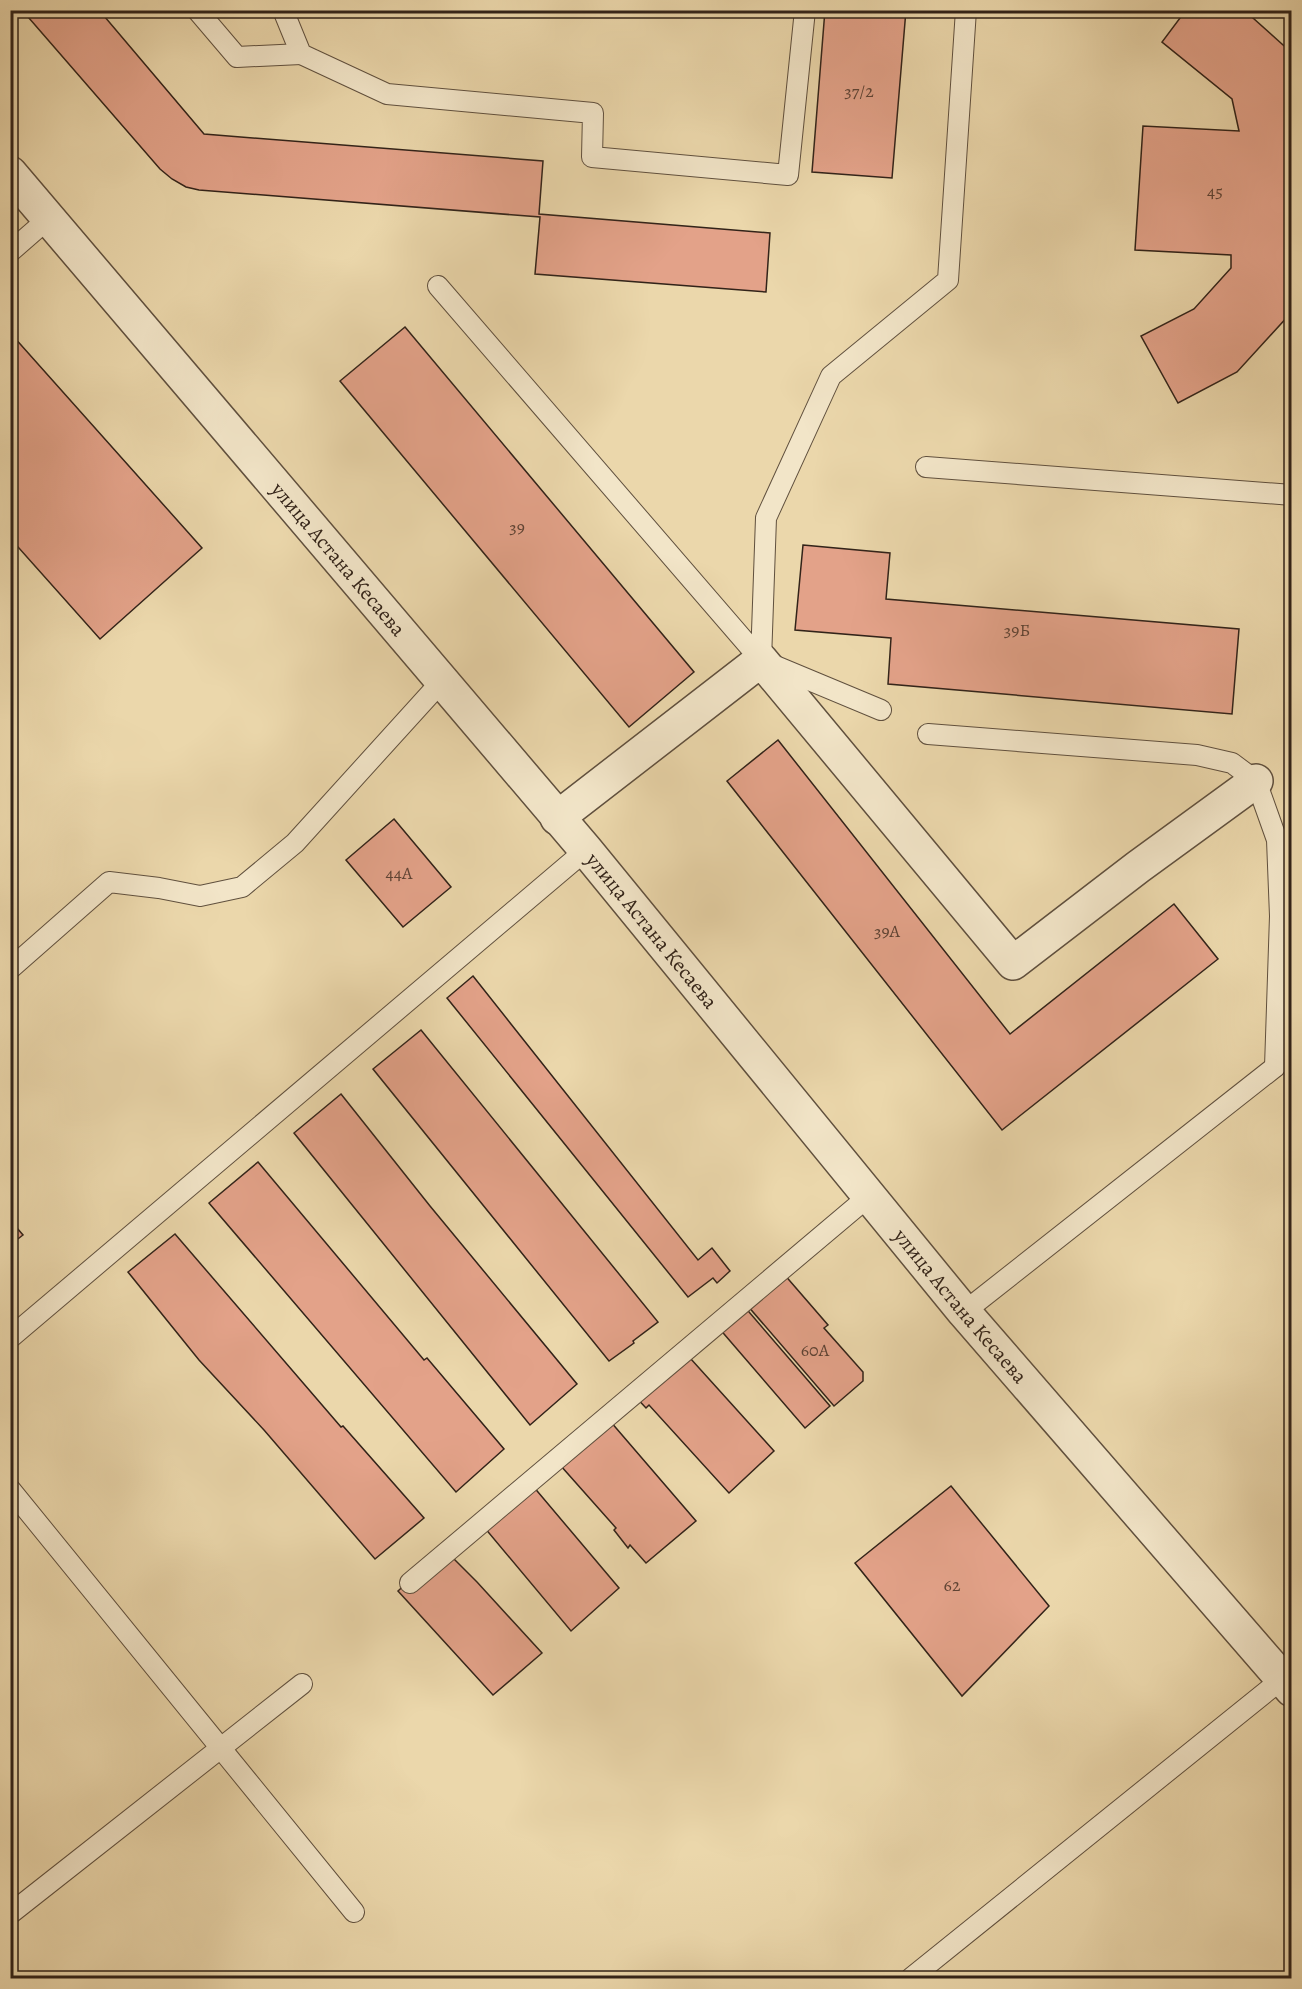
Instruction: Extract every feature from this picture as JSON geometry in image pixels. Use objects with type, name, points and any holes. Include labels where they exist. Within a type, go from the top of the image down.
[{"type":"street","name":"улица Астана Кесаева","points":[[10,173],[586,850],[964,1312],[1287,1684]]},
{"type":"street","points":[[557,818],[762,660],[1013,963],[1138,867],[1256,781]]},
{"type":"lane","points":[[197,10],[237,57],[301,54],[387,94],[592,113],[592,157],[788,175],[805,10]]},
{"type":"lane","points":[[283,10],[301,54]]},
{"type":"lane","points":[[762,660],[766,518],[831,376],[948,280],[966,10]]},
{"type":"lane","points":[[10,252],[49,218]]},
{"type":"lane","points":[[438,286],[762,660],[881,710]]},
{"type":"lane","points":[[926,467],[1292,495]]},
{"type":"lane","points":[[10,969],[109,882],[159,888],[200,897],[242,887],[295,843],[441,682]]},
{"type":"lane","points":[[928,734],[1197,755],[1232,763],[1256,781],[1277,840],[1280,916],[1275,1067]]},
{"type":"lane","points":[[1277,840],[1292,825]]},
{"type":"lane","points":[[10,1338],[586,850]]},
{"type":"lane","points":[[964,1312],[1275,1067],[1292,1023]]},
{"type":"lane","points":[[410,1583],[869,1196]]},
{"type":"lane","points":[[10,1489],[354,1912]]},
{"type":"lane","points":[[10,1914],[302,1684]]},
{"type":"lane","points":[[911,1978],[1287,1684]]},
{"type":"building","points":[[22,10],[99,10],[204,134],[543,161],[539,214],[770,233],[766,292],[535,274],[540,217],[199,190],[186,187],[160,169]]},
{"type":"building","points":[[825,10],[906,10],[892,178],[812,172]]},
{"type":"building","points":[[1186,10],[1244,10],[1292,53],[1292,306],[1289,315],[1237,372],[1178,403],[1141,336],[1194,309],[1231,268],[1231,255],[1135,250],[1143,126],[1239,131],[1232,99],[1162,42]]},
{"type":"building","points":[[405,327],[694,672],[629,727],[340,381]]},
{"type":"building","points":[[13,336],[202,548],[100,639],[10,538],[10,338]]},
{"type":"building","points":[[803,545],[890,553],[886,599],[1239,629],[1232,714],[888,684],[891,638],[795,630]]},
{"type":"building","points":[[778,740],[1010,1034],[1174,904],[1218,959],[1002,1130],[727,781]]},
{"type":"building","points":[[394,819],[451,887],[403,927],[346,860]]},
{"type":"building","points":[[473,976],[698,1260],[712,1248],[730,1271],[717,1283],[713,1278],[688,1297],[447,998]]},
{"type":"building","points":[[421,1030],[658,1322],[609,1361],[373,1069]]},
{"type":"building","points":[[341,1094],[577,1384],[530,1425],[294,1133]]},
{"type":"building","points":[[258,1162],[424,1360],[427,1358],[504,1449],[456,1492],[209,1203]]},
{"type":"building","points":[[10,1220],[23,1235],[10,1245]]},
{"type":"building","points":[[175,1234],[341,1427],[343,1426],[424,1518],[375,1559],[264,1430],[199,1360],[128,1272]]},
{"type":"building","points":[[783,1273],[828,1325],[824,1328],[863,1372],[863,1381],[834,1406],[747,1305]]},
{"type":"building","points":[[737,1298],[830,1406],[805,1428],[712,1320]]},
{"type":"building","points":[[681,1348],[774,1451],[729,1493],[649,1405],[646,1408],[631,1392]]},
{"type":"building","points":[[604,1414],[696,1521],[646,1563],[630,1545],[628,1548],[614,1530],[616,1528],[553,1457]]},
{"type":"building","points":[[527,1479],[619,1588],[571,1631],[479,1521]]},
{"type":"building","points":[[951,1486],[1049,1606],[962,1696],[855,1563]]},
{"type":"building","points":[[444,1549],[542,1653],[493,1695],[398,1591]]}]
